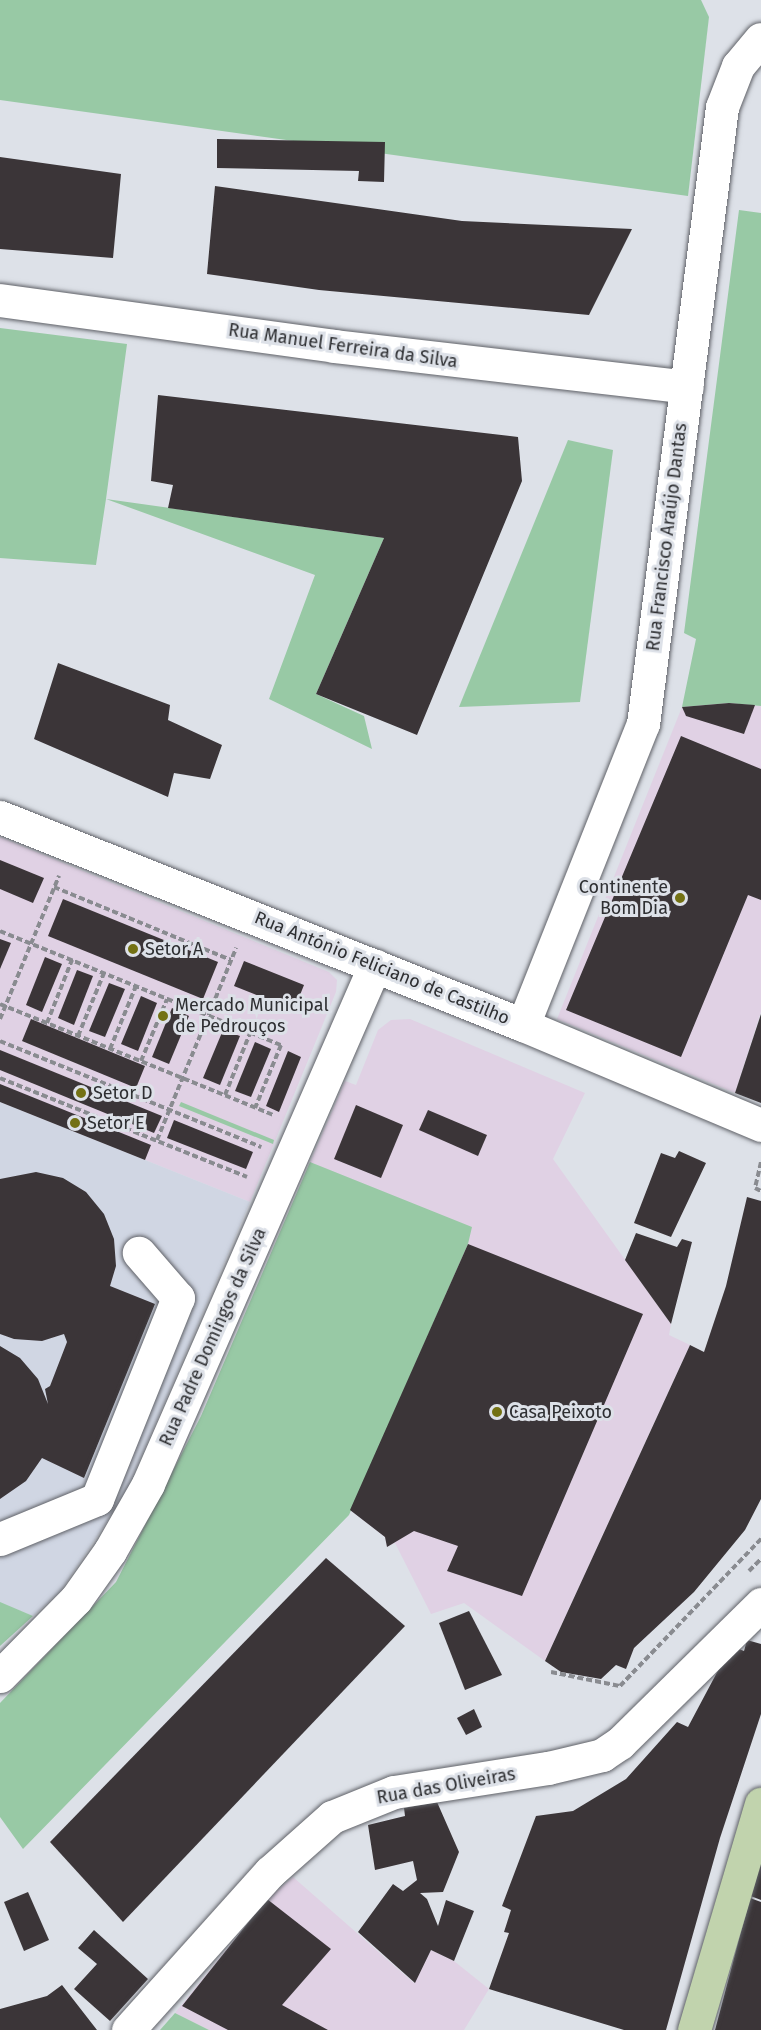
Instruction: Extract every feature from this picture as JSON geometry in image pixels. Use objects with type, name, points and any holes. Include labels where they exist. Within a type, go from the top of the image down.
[{"type":"main road","points":[[694,2030],[761,1804]]},
{"type":"street","name":"Rua Francisco Araújo Dantas","points":[[523,1025],[644,724],[723,107],[738,66],[761,39]]},
{"type":"street","name":"Rua Manuel Ferreira da Silva","points":[[0,300],[429,358],[687,387]]},
{"type":"street","name":"Rua António Feliciano de Castilho","points":[[0,817],[375,965],[761,1125]]},
{"type":"street","name":"Rua Padre Domingos da Silva","points":[[0,1676],[76,1599],[110,1551],[178,1418],[375,965]]},
{"type":"street","points":[[0,1539],[97,1499],[178,1298],[139,1253]]},
{"type":"street","points":[[138,1402],[178,1418]]},
{"type":"street","name":"Rua das Oliveiras","points":[[128,2030],[270,1872],[332,1817],[394,1792],[548,1768],[602,1755],[620,1743],[752,1592]]},
{"type":"path","points":[[0,1019],[61,871],[68,874]]},
{"type":"path","points":[[54,887],[231,960]]},
{"type":"path","points":[[0,931],[281,1045],[255,1108]]},
{"type":"path","points":[[157,1140],[238,943],[231,940]]},
{"type":"path","points":[[47,1023],[72,960]]},
{"type":"path","points":[[78,1036],[104,973]]},
{"type":"path","points":[[110,1048],[136,986]]},
{"type":"path","points":[[141,1061],[167,999]]},
{"type":"path","points":[[0,1004],[304,1128]]},
{"type":"path","points":[[225,1095],[250,1033]]},
{"type":"path","points":[[0,1041],[291,1159]]},
{"type":"path","points":[[0,1078],[251,1178],[253,1173]]},
{"type":"path","points":[[761,1162],[755,1188],[761,1191]]},
{"type":"path","points":[[551,1672],[620,1686],[761,1539]]},
{"type":"path","points":[[752,1592],[761,1559]]},
{"type":"shaded area","name":"Continente Bom Dia","points":[[729,703],[761,706],[761,1012],[735,1093],[557,1019],[682,707]]},
{"type":"shaded area","name":"Mercado Municipal de Pedrouços","points":[[0,837],[329,972],[337,980],[336,992],[250,1202],[0,1102]]},
{"type":"shaded area","points":[[410,1019],[585,1093],[553,1159],[671,1324],[669,1335],[690,1345],[545,1661],[464,1603],[431,1614],[395,1543],[387,1547],[385,1537],[350,1510],[349,1515],[201,1416],[345,1081],[356,1085],[378,1030],[391,1020]]},
{"type":"shaded area","points":[[0,1102],[250,1202],[126,1493],[60,1592],[33,1616],[0,1603]]},
{"type":"shaded area","points":[[293,1877],[414,1983],[431,1950],[454,1961],[489,1989],[464,2030],[209,2030],[175,2013],[267,1899]]},
{"type":"green space","points":[[0,0],[701,0],[709,17],[688,196],[0,100]]},
{"type":"green space","points":[[739,210],[761,213],[761,706],[729,703],[682,707],[696,639],[684,633]]},
{"type":"green space","points":[[0,328],[127,344],[96,565],[0,558]]},
{"type":"green space","points":[[568,440],[613,450],[580,702],[459,707]]},
{"type":"green space","points":[[106,499],[384,538],[316,694],[364,716],[372,749],[269,699],[315,575]]},
{"type":"green space","points":[[181,1102],[274,1140],[273,1144],[179,1106]]},
{"type":"green space","points":[[310,1162],[472,1227],[468,1244],[349,1515],[23,1849],[0,1817],[0,1703],[116,1582],[201,1416]]},
{"type":"green space","points":[[0,1602],[33,1616],[0,1646]]},
{"type":"green space","points":[[175,2013],[209,2030],[160,2030]]},
{"type":"building","points":[[217,139],[385,142],[384,182],[358,181],[359,171],[217,168]]},
{"type":"building","points":[[0,157],[121,174],[113,258],[0,249]]},
{"type":"building","points":[[215,186],[462,221],[632,229],[589,315],[319,290],[207,274]]},
{"type":"building","points":[[158,395],[518,437],[522,481],[417,735],[316,694],[384,538],[168,508],[173,485],[151,481]]},
{"type":"building","points":[[58,663],[170,705],[168,720],[222,745],[210,779],[174,773],[168,797],[34,739]]},
{"type":"building","points":[[729,703],[755,705],[744,734],[686,716],[682,707]]},
{"type":"building","name":"Continente Bom Dia","points":[[681,736],[761,769],[761,900],[748,895],[681,1057],[566,1010]]},
{"type":"building","points":[[0,860],[44,878],[33,903],[0,889]]},
{"type":"building","name":"Setor A","points":[[63,899],[218,962],[203,999],[48,936]]},
{"type":"building","points":[[0,939],[11,943],[0,969]]},
{"type":"building","points":[[45,957],[62,964],[42,1012],[26,1005]]},
{"type":"building","points":[[244,961],[304,985],[294,1010],[234,986]]},
{"type":"building","points":[[77,970],[93,976],[74,1025],[58,1018]]},
{"type":"building","points":[[109,983],[125,989],[105,1037],[89,1031]]},
{"type":"building","points":[[141,996],[157,1003],[138,1051],[121,1044]]},
{"type":"building","points":[[172,1008],[189,1016],[169,1064],[152,1057]]},
{"type":"building","points":[[761,1014],[761,1103],[735,1093]]},
{"type":"building","points":[[31,1019],[145,1066],[136,1088],[22,1041]]},
{"type":"building","points":[[223,1030],[240,1036],[220,1085],[203,1078]]},
{"type":"building","points":[[255,1042],[271,1049],[251,1097],[235,1091]]},
{"type":"building","name":"Setor D","points":[[0,1050],[162,1116],[154,1133],[0,1070]]},
{"type":"building","points":[[288,1051],[301,1057],[279,1112],[266,1106]]},
{"type":"building","name":"Setor E","points":[[0,1084],[151,1145],[145,1160],[0,1102]]},
{"type":"building","points":[[356,1105],[403,1125],[381,1178],[334,1159]]},
{"type":"building","points":[[428,1110],[487,1135],[478,1156],[419,1130]]},
{"type":"building","name":"Setor D","points":[[174,1120],[253,1152],[246,1169],[167,1138]]},
{"type":"building","points":[[679,1151],[706,1163],[671,1237],[634,1223],[661,1153],[675,1158]]},
{"type":"building","points":[[36,1172],[63,1178],[86,1192],[104,1214],[114,1239],[116,1266],[110,1286],[155,1304],[84,1478],[42,1458],[26,1481],[0,1499],[0,1346],[20,1358],[38,1379],[48,1404],[45,1389],[50,1386],[67,1342],[64,1334],[42,1341],[14,1339],[0,1334],[0,1179]]},
{"type":"building","points":[[747,1197],[761,1201],[761,1499],[745,1530],[694,1592],[634,1648],[626,1669],[616,1665],[601,1679],[561,1672],[545,1661],[690,1345],[704,1352],[726,1286]]},
{"type":"building","points":[[636,1233],[677,1247],[682,1239],[692,1242],[671,1324],[625,1260]]},
{"type":"building","name":"Casa Peixoto","points":[[468,1244],[643,1314],[522,1596],[447,1571],[458,1546],[414,1531],[387,1547],[385,1537],[350,1510]]},
{"type":"building","points":[[326,1558],[405,1626],[123,1922],[50,1842]]},
{"type":"building","points":[[469,1611],[502,1675],[465,1690],[439,1623]]},
{"type":"building","points":[[747,1640],[761,1644],[761,1714],[720,1838],[666,2030],[624,2030],[489,1989],[509,1933],[504,1932],[511,1910],[502,1906],[536,1816],[573,1811],[626,1779],[677,1722],[688,1727],[731,1646],[744,1651]]},
{"type":"building","points":[[474,1709],[482,1727],[466,1735],[457,1718]]},
{"type":"building","points":[[437,1802],[459,1852],[443,1892],[420,1893],[427,1899],[438,1926],[446,1900],[474,1911],[454,1961],[431,1950],[415,1983],[358,1932],[393,1884],[403,1891],[417,1880],[413,1861],[375,1870],[368,1825],[405,1816],[404,1808]]},
{"type":"building","points":[[761,1859],[761,1900],[748,1895]]},
{"type":"building","points":[[28,1892],[49,1940],[24,1951],[4,1902]]},
{"type":"building","points":[[750,1898],[761,1902],[761,2030],[715,2030]]},
{"type":"building","points":[[267,1899],[331,1949],[282,2005],[328,2030],[228,2030],[182,2006]]},
{"type":"building","points":[[94,1930],[148,1979],[110,2021],[74,1989],[97,1964],[78,1948]]},
{"type":"building","points":[[62,1985],[97,2030],[0,2030],[0,2009],[47,1996]]},
{"type":"place","name":"Continente Bom Dia","points":[[680,898]]},
{"type":"place","name":"Setor A","points":[[133,949]]},
{"type":"place","name":"Mercado Municipal de Pedrouços","points":[[163,1016]]},
{"type":"place","name":"Setor D","points":[[81,1093]]},
{"type":"place","name":"Setor E","points":[[75,1123]]},
{"type":"place","name":"Casa Peixoto","points":[[497,1412]]}]
